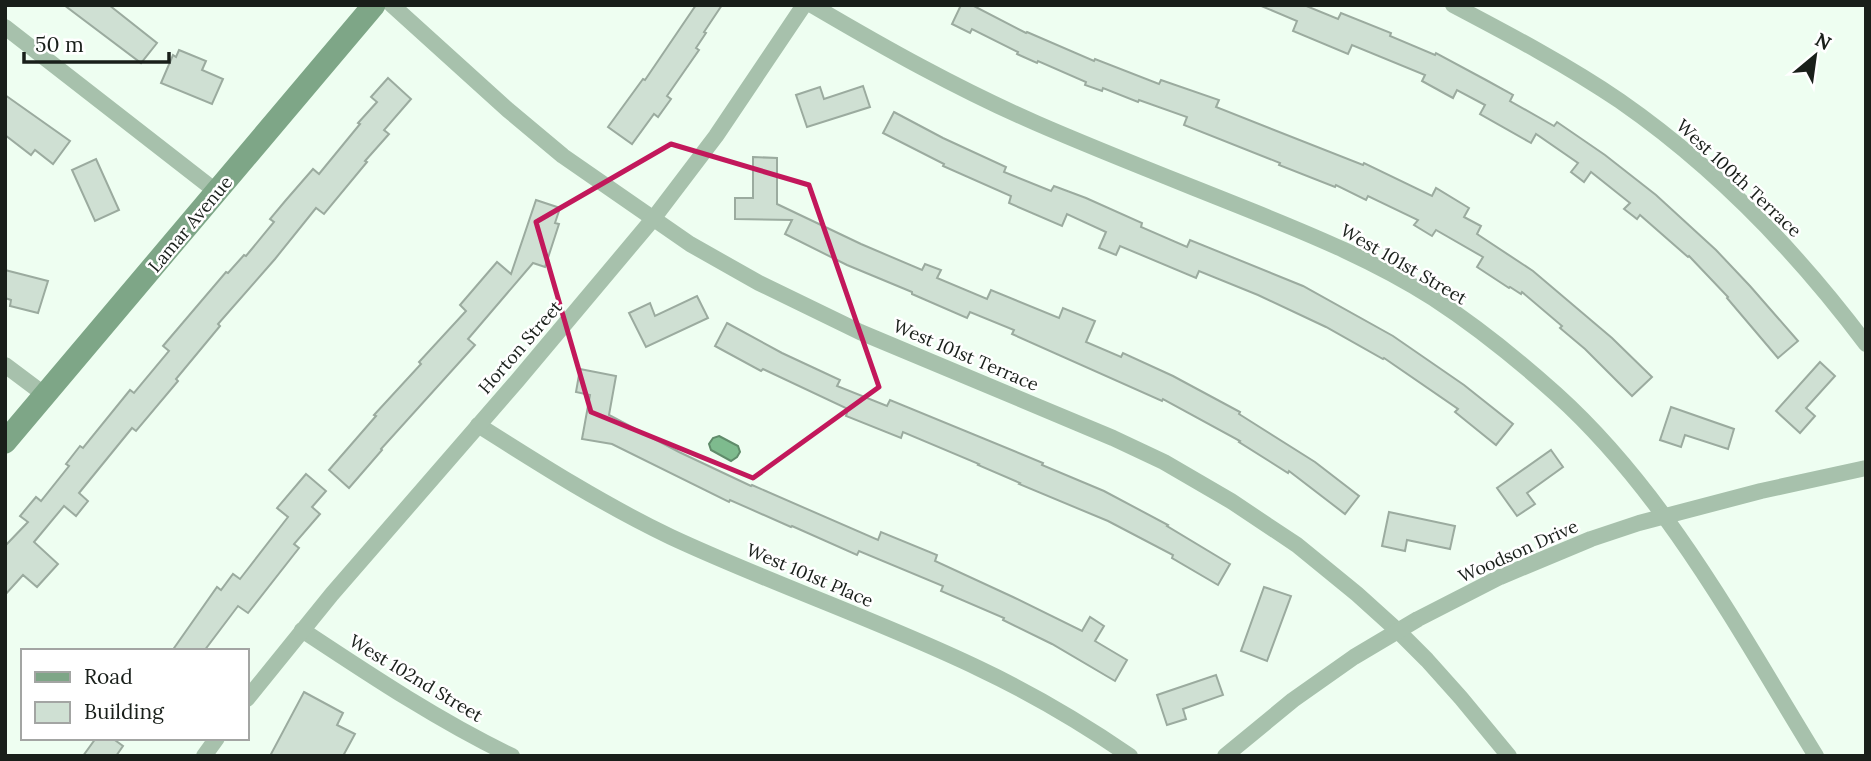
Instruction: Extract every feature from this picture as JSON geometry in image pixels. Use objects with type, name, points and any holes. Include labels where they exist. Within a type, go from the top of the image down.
[{"type":"street","name":"Lamar Avenue","points":[[5,442],[374,5]]},
{"type":"street","name":"West 101st Terrace","points":[[392,5],[554,149],[691,244],[759,283],[860,332],[1164,462],[1231,501],[1297,545],[1398,631],[1461,698],[1509,756]]},
{"type":"street","name":"Horton Street","points":[[248,698],[302,630],[653,219],[716,136],[804,5]]},
{"type":"street","name":"West 101st Street","points":[[812,5],[950,83],[1036,123],[1317,237],[1432,298],[1485,335],[1557,395],[1637,481],[1697,564],[1816,756]]},
{"type":"street","name":"West 100th Terrace","points":[[1453,5],[1532,46],[1619,101],[1672,140],[1728,189],[1796,258],[1866,344]]},
{"type":"street","points":[[5,27],[217,192]]},
{"type":"street","points":[[5,365],[45,396]]},
{"type":"street","name":"West 101st Place","points":[[478,425],[558,476],[671,537],[979,668],[1046,703],[1130,756]]},
{"type":"street","name":"Woodson Drive","points":[[1225,756],[1293,700],[1354,657],[1500,577],[1591,539],[1639,523],[1760,491],[1866,468]]},
{"type":"street","name":"West 102nd Street","points":[[302,630],[446,721],[512,756]]},
{"type":"street","points":[[204,756],[216,740]]},
{"type":"highlighted area","points":[[671,144],[809,185],[879,387],[753,478],[591,412],[536,222]]},
{"type":"shaded area","points":[[719,436],[738,446],[740,452],[731,461],[711,450],[709,444],[713,438]]},
{"type":"building","points":[[64,5],[109,5],[157,43],[141,63]]},
{"type":"building","points":[[696,5],[722,5],[704,32],[706,33],[696,48],[699,50],[667,96],[671,99],[658,117],[654,114],[632,144],[608,127],[643,79],[645,80]]},
{"type":"building","points":[[961,5],[972,5],[1026,33],[1094,61],[1095,59],[1159,84],[1161,80],[1219,100],[1216,107],[1363,165],[1364,163],[1432,196],[1436,188],[1469,208],[1464,217],[1481,226],[1477,234],[1533,271],[1612,338],[1652,377],[1632,396],[1560,328],[1562,326],[1522,292],[1521,294],[1509,288],[1477,267],[1483,257],[1436,230],[1432,236],[1414,225],[1418,220],[1368,196],[1366,200],[1336,185],[1335,187],[1279,165],[1280,163],[1184,125],[1187,117],[1103,88],[1102,91],[1085,85],[1086,82],[1017,54],[1018,52],[972,29],[970,33],[952,24]]},
{"type":"building","points":[[1259,5],[1304,5],[1338,19],[1341,13],[1391,33],[1390,36],[1435,55],[1436,53],[1513,95],[1510,101],[1554,126],[1557,122],[1656,195],[1716,250],[1798,341],[1778,358],[1728,297],[1689,256],[1640,215],[1637,219],[1624,209],[1630,203],[1591,172],[1584,182],[1571,172],[1578,163],[1536,134],[1531,143],[1480,114],[1485,105],[1457,90],[1453,98],[1422,81],[1425,75],[1352,45],[1348,54],[1293,31],[1297,21]]},
{"type":"building","points":[[179,50],[206,61],[202,70],[223,79],[212,104],[161,83],[173,55],[176,57]]},
{"type":"building","points":[[388,78],[411,99],[384,130],[389,134],[324,214],[316,208],[218,324],[220,326],[176,379],[178,381],[136,431],[132,428],[79,493],[88,501],[76,516],[64,506],[34,542],[58,564],[37,587],[23,575],[5,595],[5,546],[28,522],[20,516],[36,497],[41,501],[69,466],[66,464],[80,446],[83,448],[130,390],[134,393],[169,351],[163,346],[226,272],[246,256],[274,222],[270,219],[313,169],[319,174],[377,102],[371,97]]},
{"type":"building","points":[[863,86],[870,107],[807,127],[796,95],[820,87],[824,99]]},
{"type":"building","points":[[5,95],[70,141],[53,164],[35,150],[31,155],[5,135]]},
{"type":"building","points":[[894,112],[1006,167],[1004,172],[1051,191],[1054,186],[1086,198],[1187,247],[1190,240],[1303,286],[1393,336],[1464,385],[1513,424],[1496,445],[1455,412],[1458,409],[1384,358],[1326,327],[1199,271],[1196,278],[1120,246],[1116,255],[1099,248],[1106,232],[1067,214],[1062,226],[1009,203],[1011,196],[943,166],[944,164],[883,133]]},
{"type":"building","points":[[753,157],[777,158],[777,204],[922,270],[925,264],[941,270],[937,278],[987,299],[991,290],[1059,318],[1063,308],[1095,321],[1086,342],[1121,357],[1123,353],[1240,412],[1239,414],[1315,462],[1359,496],[1345,514],[1289,471],[1288,473],[1240,441],[1163,399],[1162,401],[1012,334],[1014,330],[970,312],[967,318],[847,265],[785,234],[792,220],[735,219],[735,198],[753,198]]},
{"type":"building","points":[[96,159],[119,210],[95,221],[72,170]]},
{"type":"building","points":[[536,200],[560,208],[555,223],[559,224],[545,267],[533,263],[468,339],[475,345],[349,488],[329,470],[421,364],[419,362],[466,311],[460,305],[497,262],[511,274]]},
{"type":"building","points":[[5,270],[48,281],[38,313],[10,306],[11,300],[5,298]]},
{"type":"building","points":[[697,296],[708,318],[646,347],[629,313],[650,303],[655,316]]},
{"type":"building","points":[[727,323],[840,380],[837,386],[887,406],[890,400],[1104,491],[1168,525],[1230,564],[1218,585],[1172,558],[1173,555],[1108,521],[903,432],[901,438],[846,416],[848,409],[763,369],[761,371],[715,346]]},
{"type":"building","points":[[1820,362],[1835,376],[1806,408],[1815,416],[1800,433],[1776,411]]},
{"type":"building","points":[[580,369],[616,376],[609,415],[751,486],[878,540],[881,532],[937,555],[935,561],[1082,631],[1090,617],[1104,626],[1095,641],[1127,660],[1115,681],[1052,644],[1003,620],[1004,618],[941,591],[943,586],[859,551],[857,555],[730,500],[729,502],[612,444],[582,439],[590,395],[576,392]]},
{"type":"building","points":[[1671,407],[1734,429],[1728,449],[1685,435],[1681,447],[1660,440]]},
{"type":"building","points":[[1551,450],[1563,467],[1527,493],[1535,504],[1517,516],[1497,488]]},
{"type":"building","points":[[306,474],[326,491],[312,507],[320,514],[294,544],[299,548],[248,613],[238,606],[206,649],[173,649],[217,587],[221,590],[233,574],[240,579],[288,517],[277,508]]},
{"type":"building","points":[[1389,512],[1455,526],[1450,549],[1407,540],[1405,551],[1382,546]]},
{"type":"building","points":[[1264,587],[1291,596],[1267,661],[1241,651]]},
{"type":"building","points":[[1216,675],[1223,695],[1183,709],[1186,719],[1167,725],[1157,695]]},
{"type":"building","points":[[304,692],[343,713],[337,725],[355,734],[343,756],[270,756]]},
{"type":"building","points":[[95,740],[115,740],[123,746],[116,756],[83,756]]}]
